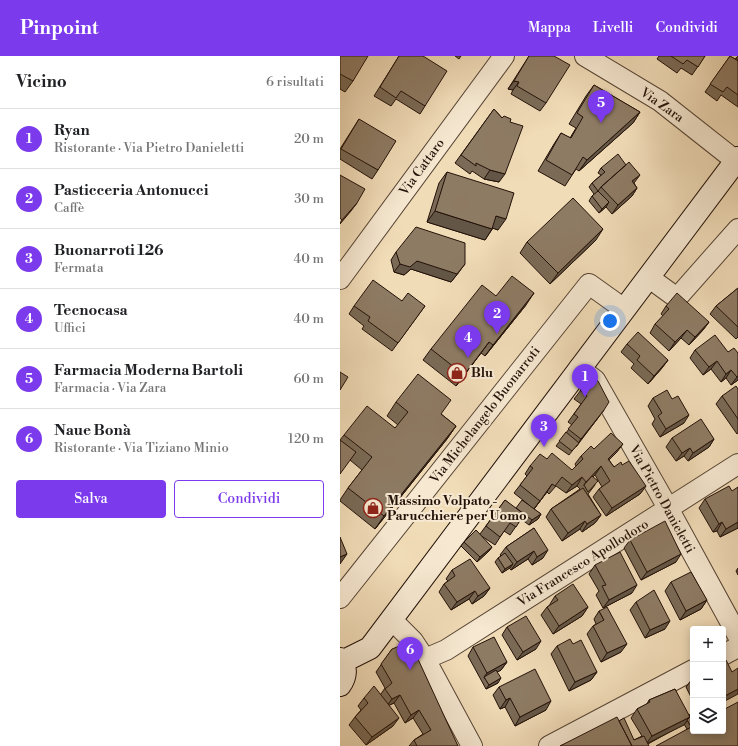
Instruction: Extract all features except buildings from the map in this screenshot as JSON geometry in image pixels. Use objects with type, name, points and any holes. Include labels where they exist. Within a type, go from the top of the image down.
[{"type":"street","name":"Via Cattaro","points":[[340,278],[504,56]]},
{"type":"street","name":"Via Zara","points":[[585,56],[660,101],[737,159]]},
{"type":"street","points":[[340,685],[345,676],[341,660],[370,648],[737,159]]},
{"type":"street","points":[[648,277],[677,298],[738,229]]},
{"type":"street","name":"Via Michelangelo Buonarroti","points":[[340,598],[589,284],[624,309]]},
{"type":"street","name":"Via Pietro Danieletti","points":[[579,368],[595,380],[668,508],[738,636]]},
{"type":"street","name":"Via Francesco Apollodoro","points":[[425,659],[446,650],[738,464]]},
{"type":"street","points":[[392,619],[413,641],[425,659],[472,746]]},
{"type":"street","points":[[726,653],[738,647]]},
{"type":"street","points":[[549,746],[690,672]]},
{"type":"place","name":"Farmacia Moderna Bartoli","points":[[601,123]]},
{"type":"place","name":"Pasticceria Antonucci","points":[[497,334]]},
{"type":"place","name":"Tecnocasa","points":[[468,358]]},
{"type":"place","name":"Blu","points":[[457,373]]},
{"type":"place","name":"Ryan","points":[[585,397]]},
{"type":"place","name":"Buonarroti 126","points":[[544,447]]},
{"type":"place","name":"Massimo Volpato - Parucchiere per Uomo","points":[[373,508]]},
{"type":"place","name":"Naue Bonà","points":[[410,670]]}]
